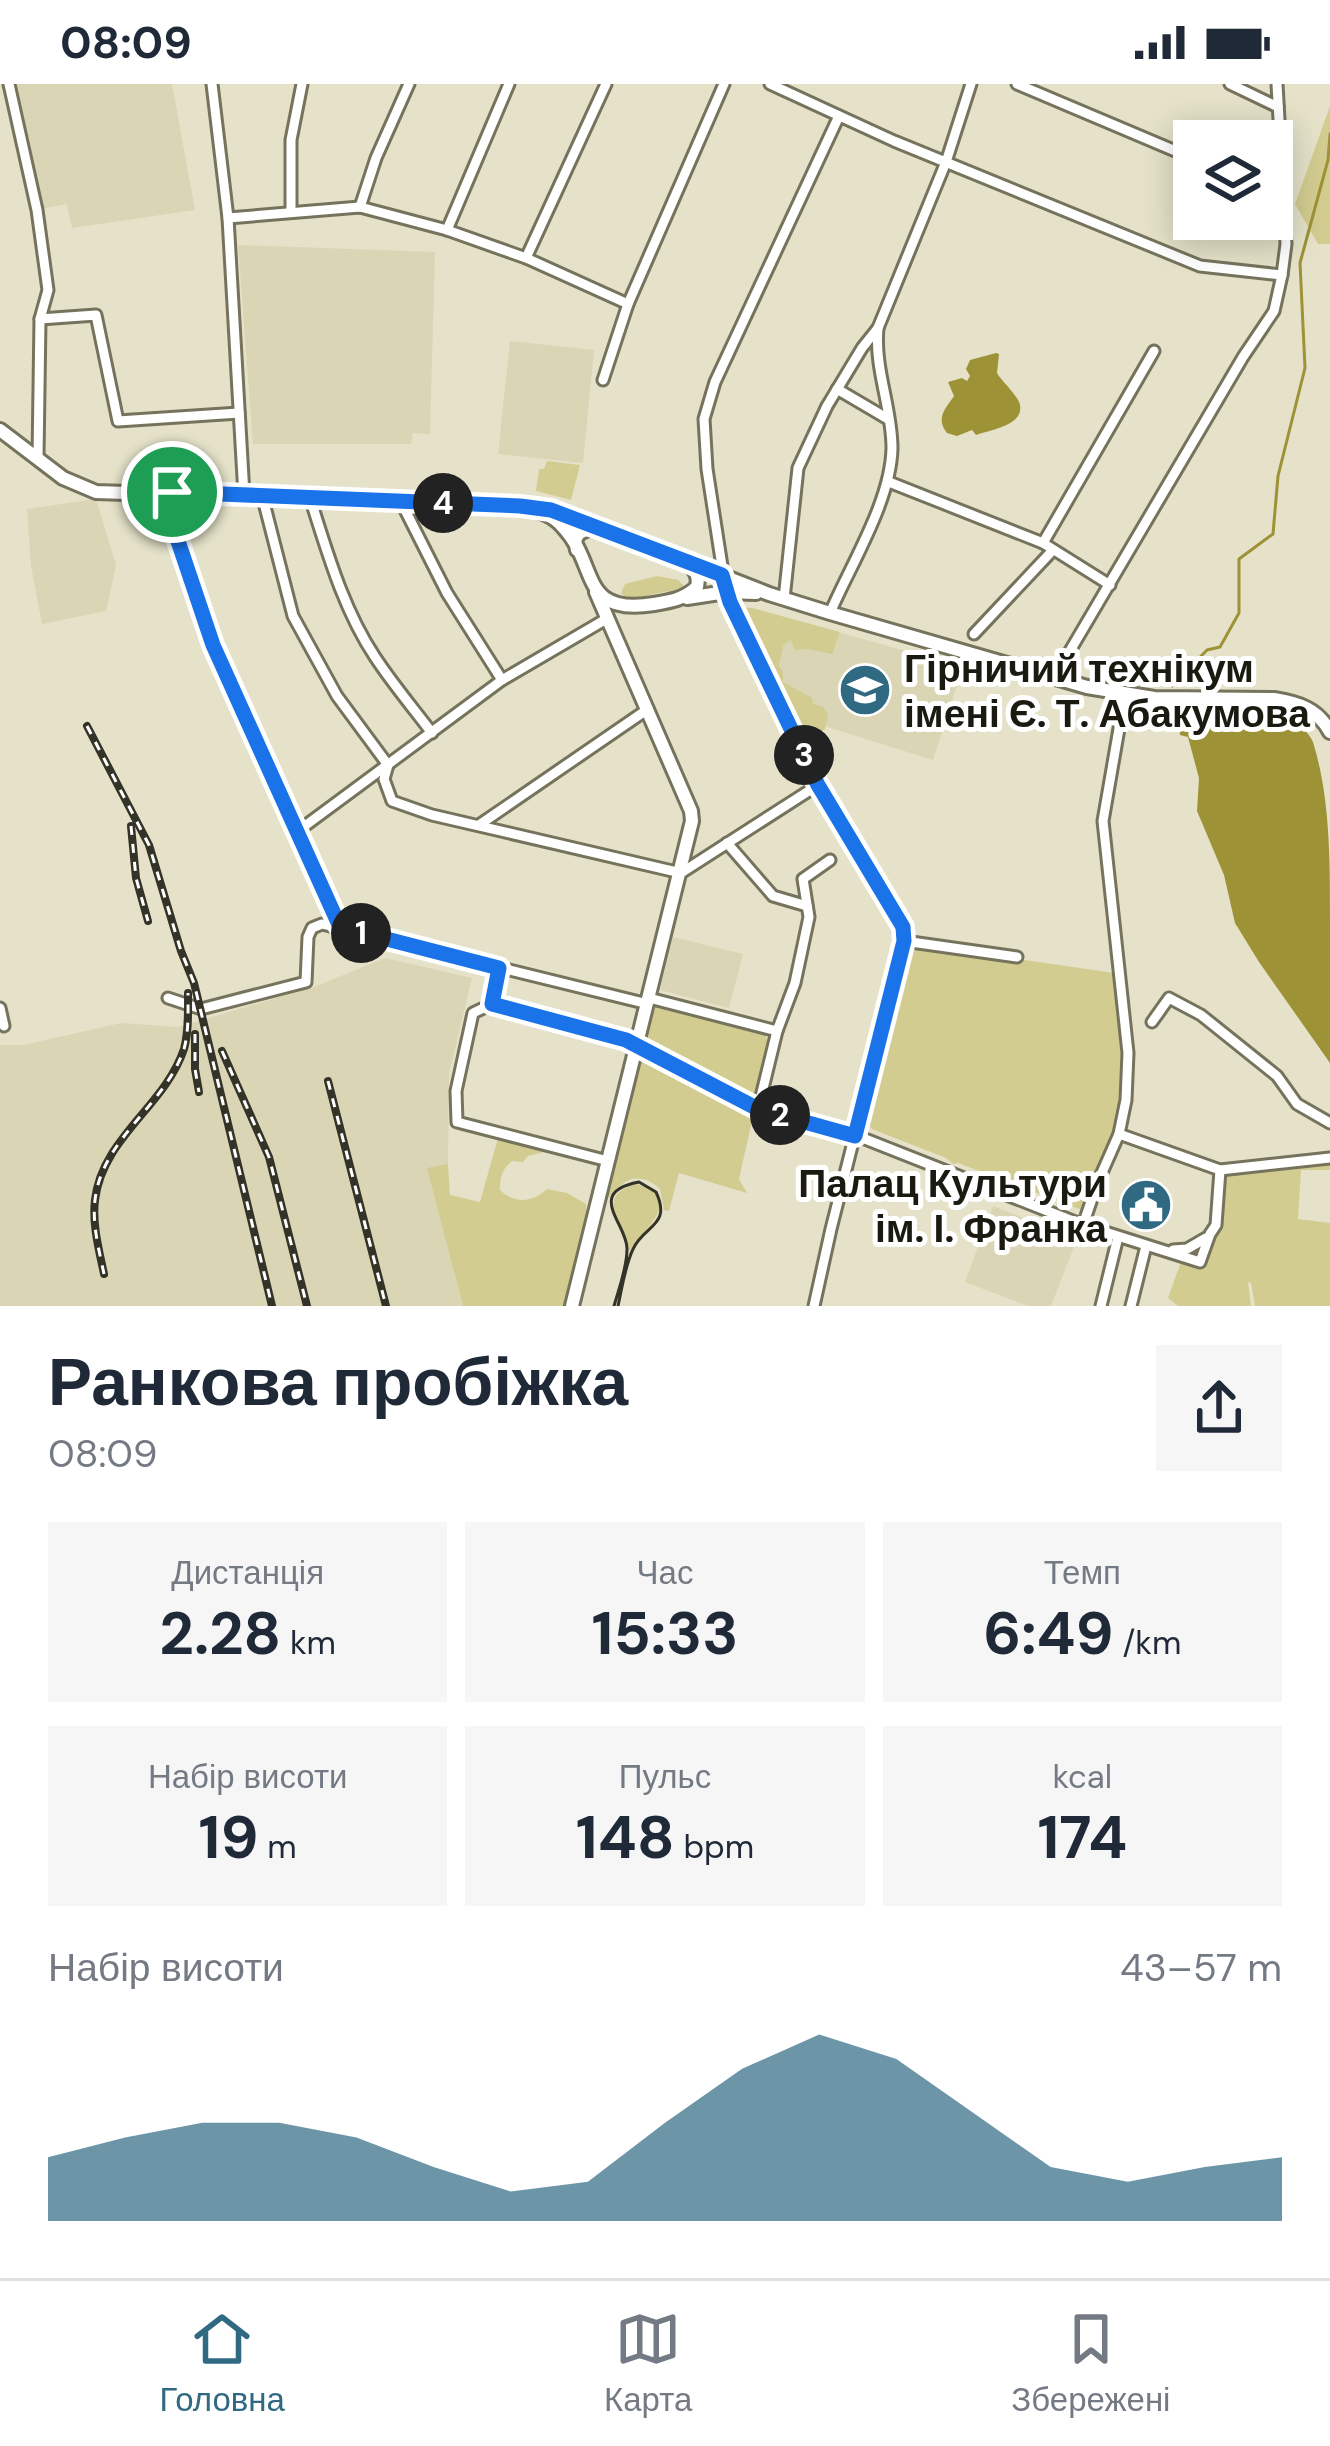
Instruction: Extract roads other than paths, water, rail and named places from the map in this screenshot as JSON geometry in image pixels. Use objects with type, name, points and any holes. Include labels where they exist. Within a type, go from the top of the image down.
[{"type":"main road","points":[[0,430],[63,478],[96,492],[551,510],[769,594],[1054,678],[1154,698],[1274,699],[1330,708]]},
{"type":"main road","points":[[520,506],[548,514],[566,530],[692,815],[572,1306]]},
{"type":"main road","points":[[577,550],[579,533],[596,526]]},
{"type":"main road","points":[[680,600],[694,591],[699,580],[695,569],[683,560]]},
{"type":"main road","points":[[593,585],[614,604],[641,606],[725,592],[769,594]]},
{"type":"main road","points":[[617,640],[625,619],[641,606]]},
{"type":"main road","points":[[1292,702],[1318,713],[1330,731]]},
{"type":"street","points":[[8,84],[37,210],[48,290],[40,319],[38,458]]},
{"type":"street","points":[[212,84],[228,218],[244,495]]},
{"type":"street","points":[[291,211],[291,140],[302,84]]},
{"type":"street","points":[[360,207],[409,84]]},
{"type":"street","points":[[447,230],[509,84]]},
{"type":"street","points":[[526,257],[606,84]]},
{"type":"street","points":[[603,380],[628,304],[724,84]]},
{"type":"street","points":[[770,84],[1200,266],[1282,275]]},
{"type":"street","points":[[830,613],[889,482],[892,443],[876,351],[878,328],[946,162],[970,84]]},
{"type":"street","points":[[1017,84],[1173,150]]},
{"type":"street","points":[[1230,84],[1278,107]]},
{"type":"street","points":[[1054,678],[1274,310],[1286,244],[1277,84]]},
{"type":"street","points":[[814,1306],[904,941],[898,916],[818,785],[725,592],[704,419],[716,382],[839,116]]},
{"type":"street","points":[[228,218],[360,207],[526,257],[628,304]]},
{"type":"street","points":[[40,319],[96,315],[118,421],[239,412]]},
{"type":"street","points":[[784,599],[798,468],[827,406],[878,328]]},
{"type":"street","points":[[863,346],[876,351]]},
{"type":"street","points":[[827,406],[863,346]]},
{"type":"street","points":[[1043,543],[1154,351]]},
{"type":"street","points":[[837,389],[888,418]]},
{"type":"street","points":[[889,482],[1043,543],[1111,585]]},
{"type":"street","points":[[172,492],[178,541],[213,645],[340,927]]},
{"type":"street","points":[[262,495],[293,616],[337,696],[388,765]]},
{"type":"street","points":[[310,498],[353,618],[373,655],[432,733]]},
{"type":"street","points":[[401,502],[447,592],[502,680]]},
{"type":"street","points":[[974,634],[1054,550]]},
{"type":"street","points":[[298,831],[502,680],[608,618]]},
{"type":"street","points":[[1083,1225],[1119,1135],[1126,1100],[1128,1053],[1103,821],[1125,694]]},
{"type":"street","points":[[478,825],[648,709]]},
{"type":"street","points":[[388,765],[384,779],[392,801],[420,812],[680,873],[818,785]]},
{"type":"street","points":[[728,843],[773,896],[807,906]]},
{"type":"street","points":[[758,1109],[809,917],[803,879],[830,860]]},
{"type":"street","points":[[168,998],[201,1009],[305,982],[308,937],[312,928],[322,924],[777,1031]]},
{"type":"street","points":[[904,941],[1017,957]]},
{"type":"street","points":[[492,1004],[499,968]]},
{"type":"street","points":[[1152,1022],[1169,998],[1185,1006],[1277,1076],[1297,1104],[1330,1123]]},
{"type":"street","points":[[608,1161],[457,1122],[455,1091],[473,1013],[492,1004],[626,1040],[758,1109],[855,1136],[1146,1246],[1200,1262],[1210,1234]]},
{"type":"street","points":[[0,1008],[4,1026]]},
{"type":"street","points":[[1119,1135],[1220,1170],[1330,1158]]},
{"type":"street","points":[[1161,1250],[1187,1249],[1210,1234],[1216,1225],[1220,1170]]},
{"type":"street","points":[[1101,1306],[1118,1237]]},
{"type":"street","points":[[1131,1306],[1146,1246]]},
{"type":"waterway","points":[[1172,686],[1207,650],[1220,647],[1239,613],[1239,559],[1273,534],[1278,476],[1305,368],[1300,263],[1328,160],[1330,134]]},
{"type":"tram line","points":[[614,1306],[627,1249],[611,1201],[614,1193],[639,1182],[656,1192],[661,1212],[633,1249],[618,1306]]},
{"type":"railway","points":[[87,726],[149,845],[194,983],[272,1306]]},
{"type":"railway","points":[[131,826],[136,878],[148,921]]},
{"type":"railway","points":[[104,1274],[94,1218],[100,1178],[121,1140],[175,1069],[186,1042],[188,993]]},
{"type":"railway","points":[[195,1034],[199,1092]]},
{"type":"railway","points":[[222,1051],[269,1157],[307,1306]]},
{"type":"railway","points":[[328,1081],[386,1306]]},
{"type":"place","name":"Гірничий технікум імені Є. Т. Абакумова","points":[[865,690]]},
{"type":"place","name":"Палац Культури ім. І. Франка","points":[[1146,1205]]}]
